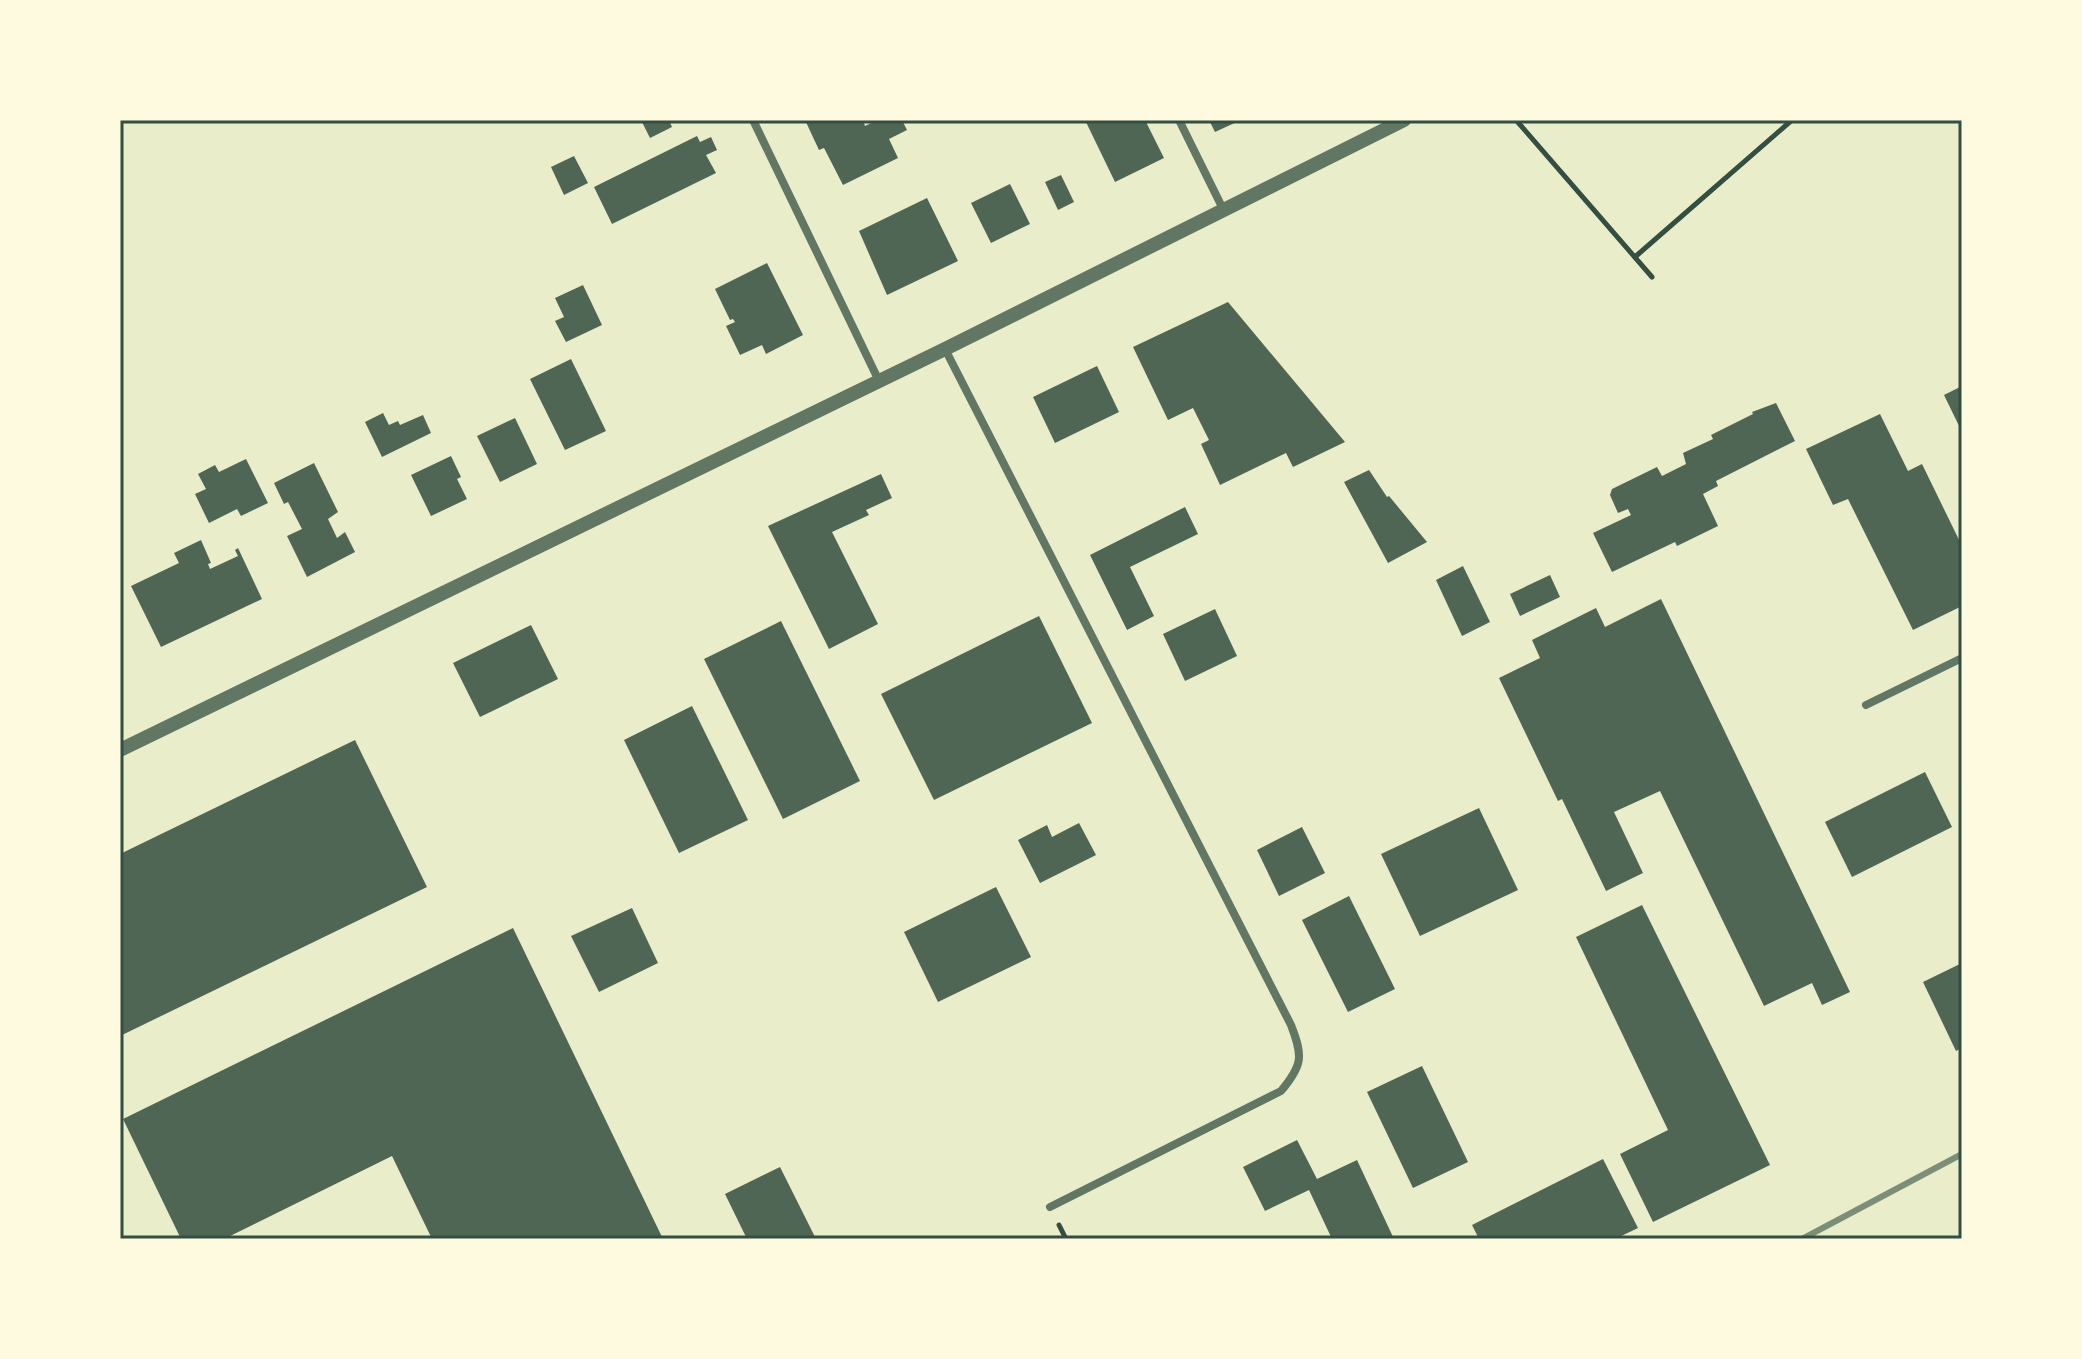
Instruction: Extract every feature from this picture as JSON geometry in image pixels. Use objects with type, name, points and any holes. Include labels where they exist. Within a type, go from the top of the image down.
[{"type":"street","points":[[753,120],[879,381]]},
{"type":"street","points":[[1179,120],[1223,209]]},
{"type":"street","points":[[120,750],[945,349],[1404,120]]},
{"type":"street","points":[[945,349],[1300,1048],[1298,1072],[1281,1091],[1050,1207]]},
{"type":"street","points":[[1866,705],[1962,658]]},
{"type":"path","points":[[1516,120],[1652,277]]},
{"type":"path","points":[[1635,257],[1792,120]]},
{"type":"building","points":[[641,120],[669,120],[672,127],[650,138]]},
{"type":"building","points":[[805,120],[863,120],[865,126],[877,120],[902,120],[907,130],[889,139],[898,158],[843,185],[824,148],[819,150]]},
{"type":"building","points":[[1085,120],[1145,120],[1164,158],[1115,182]]},
{"type":"building","points":[[1209,120],[1241,120],[1215,132]]},
{"type":"building","points":[[697,136],[700,142],[711,137],[717,150],[706,155],[716,173],[612,224],[594,187]]},
{"type":"building","points":[[574,156],[588,183],[564,195],[551,167]]},
{"type":"building","points":[[1061,175],[1074,202],[1058,210],[1045,182]]},
{"type":"building","points":[[1010,184],[1030,224],[991,243],[971,203]]},
{"type":"building","points":[[927,198],[958,261],[887,295],[859,231]]},
{"type":"building","points":[[767,263],[803,335],[766,354],[762,345],[740,355],[726,326],[735,322],[730,320],[715,289]]},
{"type":"building","points":[[583,285],[602,325],[566,342],[555,321],[564,317],[555,298]]},
{"type":"building","points":[[1228,302],[1345,442],[1293,467],[1286,453],[1220,485],[1201,444],[1209,440],[1193,408],[1168,420],[1133,347]]},
{"type":"building","points":[[571,359],[606,431],[565,450],[530,379]]},
{"type":"building","points":[[1097,366],[1119,412],[1055,443],[1033,397]]},
{"type":"building","points":[[1960,387],[1962,392],[1962,432],[1944,395]]},
{"type":"building","points":[[1776,403],[1795,441],[1716,481],[1718,486],[1703,494],[1718,526],[1677,546],[1675,542],[1612,572],[1593,533],[1631,515],[1628,509],[1618,513],[1610,495],[1612,489],[1657,467],[1662,476],[1686,464],[1683,453],[1713,439],[1711,435],[1752,412]]},
{"type":"building","points":[[383,413],[389,425],[398,421],[400,425],[423,415],[431,433],[382,457],[365,422]]},
{"type":"building","points":[[1880,414],[1908,471],[1922,464],[1962,546],[1962,606],[1913,630],[1848,499],[1833,505],[1806,449]]},
{"type":"building","points":[[515,418],[537,464],[500,482],[477,436]]},
{"type":"building","points":[[451,456],[467,499],[431,516],[411,475]]},
{"type":"building","points":[[246,459],[268,503],[241,516],[237,509],[209,523],[195,494],[206,489],[198,474],[215,465],[219,472]]},
{"type":"building","points":[[314,463],[338,512],[328,519],[337,538],[345,532],[355,552],[307,577],[287,536],[302,529],[274,483]]},
{"type":"building","points":[[1369,470],[1387,497],[1427,542],[1388,563],[1344,482]]},
{"type":"building","points":[[881,474],[892,498],[866,510],[869,515],[832,532],[878,624],[829,649],[768,526]]},
{"type":"building","points":[[1185,507],[1198,534],[1130,567],[1154,616],[1127,630],[1090,555]]},
{"type":"building","points":[[201,540],[211,563],[208,564],[210,569],[238,556],[235,550],[238,548],[262,599],[161,647],[131,586],[179,563],[174,553]]},
{"type":"building","points":[[1463,566],[1490,622],[1462,636],[1436,580]]},
{"type":"building","points":[[1550,575],[1560,597],[1520,616],[1510,594]]},
{"type":"building","points":[[1661,599],[1850,992],[1822,1005],[1812,983],[1764,1006],[1660,791],[1614,812],[1643,873],[1606,891],[1562,799],[1558,801],[1499,678],[1540,658],[1532,640],[1596,608],[1605,627]]},
{"type":"building","points":[[1215,609],[1237,656],[1185,681],[1163,634]]},
{"type":"building","points":[[1039,616],[1092,723],[934,800],[881,694]]},
{"type":"building","points":[[781,621],[860,781],[783,819],[704,659]]},
{"type":"building","points":[[531,625],[558,679],[480,717],[453,663]]},
{"type":"building","points":[[692,706],[748,820],[679,853],[624,740]]},
{"type":"building","points":[[355,740],[427,887],[120,1036],[120,854]]},
{"type":"building","points":[[1925,772],[1952,827],[1852,877],[1825,822]]},
{"type":"building","points":[[1479,808],[1518,890],[1420,936],[1381,854]]},
{"type":"building","points":[[1079,823],[1096,855],[1040,883],[1018,840],[1047,825],[1052,837]]},
{"type":"building","points":[[1302,827],[1325,873],[1279,896],[1257,850]]},
{"type":"building","points":[[996,887],[1031,957],[938,1002],[904,932]]},
{"type":"building","points":[[1349,896],[1395,989],[1348,1012],[1302,920]]},
{"type":"building","points":[[1642,905],[1770,1165],[1653,1222],[1620,1154],[1668,1130],[1576,937]]},
{"type":"building","points":[[632,908],[658,963],[599,992],[571,936]]},
{"type":"building","points":[[513,928],[663,1239],[432,1239],[392,1156],[224,1239],[181,1239],[123,1119]]},
{"type":"building","points":[[1962,963],[1962,1048],[1956,1051],[1923,982]]},
{"type":"building","points":[[1422,1066],[1468,1162],[1413,1188],[1367,1092]]},
{"type":"building","points":[[1297,1140],[1317,1179],[1357,1160],[1394,1239],[1332,1239],[1309,1190],[1265,1211],[1243,1167]]},
{"type":"building","points":[[1603,1159],[1638,1228],[1615,1239],[1479,1239],[1472,1225]]},
{"type":"building","points":[[780,1167],[816,1239],[747,1239],[725,1194]]},
{"type":"railway","points":[[1802,1239],[1962,1154]]}]
